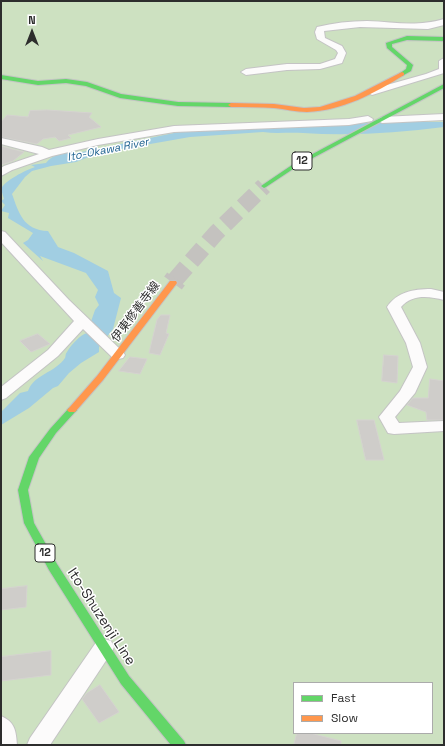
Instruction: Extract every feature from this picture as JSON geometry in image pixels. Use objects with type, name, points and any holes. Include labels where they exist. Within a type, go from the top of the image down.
[{"type":"main road","points":[[1,77],[38,83],[66,81],[87,84],[120,96],[178,104],[274,106],[306,110],[319,109],[347,101],[386,84],[409,70],[410,65],[389,47],[389,43],[407,38],[444,39]]},
{"type":"main road","name":"12","points":[[264,186],[294,166],[374,121],[444,86]]},
{"type":"main road","name":"伊東修善寺線","points":[[118,355],[173,283]]},
{"type":"main road","name":"Ito-Shuzenji Line","points":[[118,355],[53,431],[34,457],[24,490],[29,523],[53,567],[125,680],[179,745]]},
{"type":"street","points":[[246,72],[259,72],[287,67],[322,66],[339,61],[342,53],[339,48],[321,39],[319,32],[320,29],[332,26],[365,24],[428,26],[440,25],[444,22]]},
{"type":"street","points":[[364,93],[429,76],[444,70],[444,61]]},
{"type":"street","points":[[1,173],[8,168],[48,154],[98,142],[174,129],[444,117]]},
{"type":"street","points":[[1,141],[38,149],[48,154]]},
{"type":"street","points":[[1,235],[82,321],[118,355]]},
{"type":"street","points":[[444,296],[434,293],[405,296],[398,301],[394,307],[413,343],[420,367],[407,394],[387,417],[394,429],[444,426]]},
{"type":"street","points":[[1,396],[53,353],[82,321]]},
{"type":"street","points":[[38,745],[104,647]]},
{"type":"street","points":[[1,726],[5,730],[6,745]]},
{"type":"green space","points":[[1,1],[444,1],[444,745],[1,745]]},
{"type":"water","name":"Ito-Okawa River","points":[[396,122],[444,122],[444,127],[374,133],[338,134],[263,132],[190,137],[99,153],[76,162],[32,171],[25,177],[12,194],[23,219],[27,224],[33,227],[48,231],[58,247],[74,253],[108,271],[114,293],[121,298],[113,329],[99,347],[99,352],[81,363],[69,373],[58,386],[53,388],[29,408],[1,425],[1,412],[20,393],[28,391],[35,381],[61,363],[73,343],[87,333],[95,310],[99,305],[95,297],[98,290],[86,273],[40,256],[43,261],[23,243],[28,240],[33,233],[8,218],[9,213],[1,211],[5,205],[1,201],[4,199],[1,189],[11,179],[35,167],[31,165],[46,163],[54,156],[61,154],[72,151],[72,154],[179,132],[212,129]]},
{"type":"building","points":[[47,110],[92,113],[89,117],[101,127],[68,135],[71,138],[59,141],[55,137],[43,139],[37,144],[1,137],[1,122],[7,115],[28,117],[30,111]]},
{"type":"building","points":[[1,146],[24,152],[13,161],[1,165]]},
{"type":"building","points":[[161,315],[170,315],[166,333],[169,334],[160,355],[149,353],[157,320]]},
{"type":"building","points":[[38,334],[50,344],[31,352],[20,341]]},
{"type":"building","points":[[384,355],[398,356],[397,383],[382,381]]},
{"type":"building","points":[[130,357],[147,359],[140,374],[119,371]]},
{"type":"building","points":[[430,379],[444,381],[444,420],[427,420],[426,412],[407,405],[413,398],[428,398]]},
{"type":"building","points":[[357,420],[374,420],[384,460],[366,460]]},
{"type":"building","points":[[27,586],[26,607],[1,610],[1,589]]},
{"type":"building","points":[[51,651],[51,675],[1,681],[1,657]]},
{"type":"building","points":[[100,685],[119,712],[99,723],[82,699],[87,693]]},
{"type":"building","points":[[297,734],[314,734],[341,741],[341,745],[294,745]]},
{"type":"tunnel","points":[[175,280],[216,233],[264,186]]},
{"type":"tunnel","points":[[173,283],[176,279]]},
{"type":"traffic: fast","points":[[402,74],[409,70],[410,65],[389,47],[389,43],[407,38],[444,39]]},
{"type":"traffic: fast","points":[[1,77],[38,83],[66,81],[87,84],[120,96],[178,104],[231,105]]},
{"type":"traffic: fast","points":[[264,186],[294,166],[444,86]]},
{"type":"traffic: fast","points":[[72,410],[53,431],[34,457],[23,490],[29,523],[53,567],[125,680],[179,745]]},
{"type":"traffic: slow","points":[[231,105],[274,106],[304,110],[320,109],[357,98],[381,87],[402,74]]},
{"type":"traffic: slow","points":[[72,410],[100,378],[173,283]]}]
